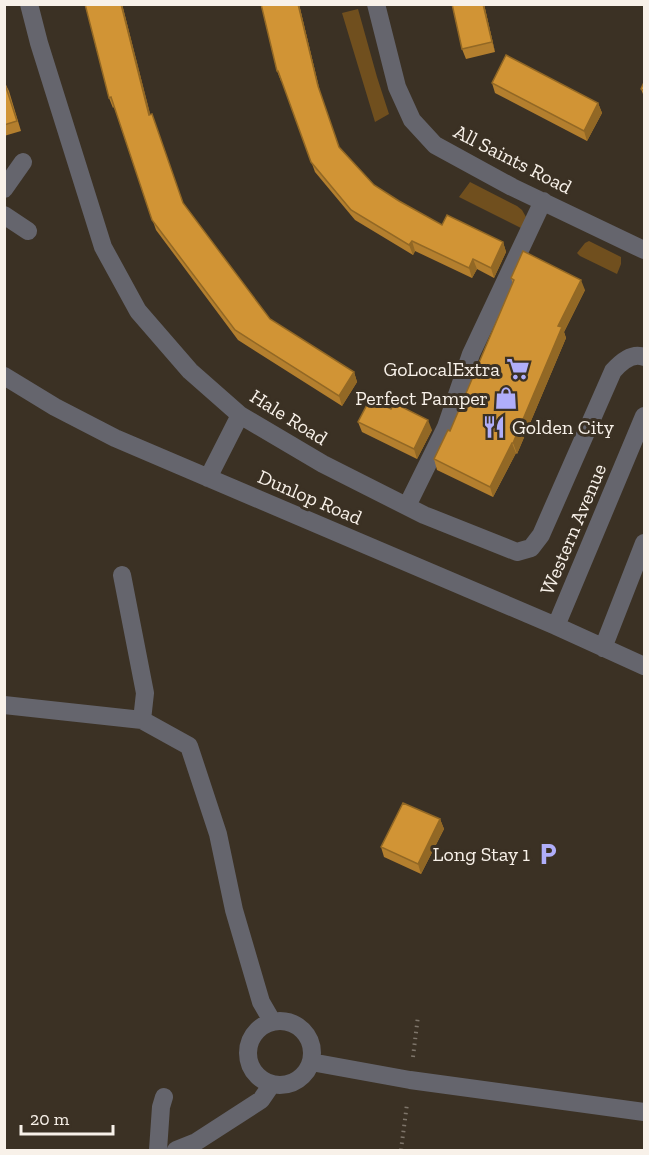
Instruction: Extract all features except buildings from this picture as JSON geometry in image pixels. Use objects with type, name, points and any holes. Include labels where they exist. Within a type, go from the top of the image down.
[{"type":"street","name":"Hale Road","points":[[29,4],[103,247],[138,311],[190,371],[240,415],[323,464],[424,515],[517,552],[531,549],[542,535],[613,371],[623,360],[640,355],[645,357]]},
{"type":"street","name":"All Saints Road","points":[[376,4],[397,87],[412,120],[435,145],[512,187],[645,250]]},
{"type":"street","points":[[4,189],[23,162]]},
{"type":"street","points":[[407,506],[446,427],[471,354],[543,201]]},
{"type":"street","points":[[4,215],[28,231]]},
{"type":"street","name":"Dunlop Road","points":[[4,376],[55,407],[116,438],[603,648]]},
{"type":"street","points":[[208,478],[240,415]]},
{"type":"street","name":"Western Avenue","points":[[556,626],[645,416]]},
{"type":"street","points":[[645,543],[603,648],[645,666]]},
{"type":"street","points":[[122,575],[145,693],[142,720]]},
{"type":"street","points":[[4,705],[142,720],[189,746],[218,834],[234,910],[261,1002],[272,1021]]},
{"type":"street","points":[[272,1021],[294,1024],[310,1040],[312,1051],[311,1062],[306,1072],[298,1080],[278,1086],[258,1078],[248,1060],[247,1050],[255,1032],[272,1021]]},
{"type":"street","points":[[311,1062],[410,1080],[645,1112]]},
{"type":"street","points":[[176,1150],[196,1142],[261,1100],[273,1084]]},
{"type":"street","points":[[158,1150],[161,1107],[164,1097]]},
{"type":"shaded area","points":[[358,9],[389,114],[375,122],[342,13]]},
{"type":"shaded area","points":[[470,182],[522,210],[526,217],[523,229],[459,197]]},
{"type":"shaded area","points":[[589,241],[621,257],[617,274],[577,253]]},
{"type":"place","name":"GoLocalExtra","points":[[518,369]]},
{"type":"place","name":"Perfect Pamper","points":[[506,398]]},
{"type":"place","name":"Golden City","points":[[494,427]]},
{"type":"place","name":"Long Stay 1","points":[[548,854]]}]
